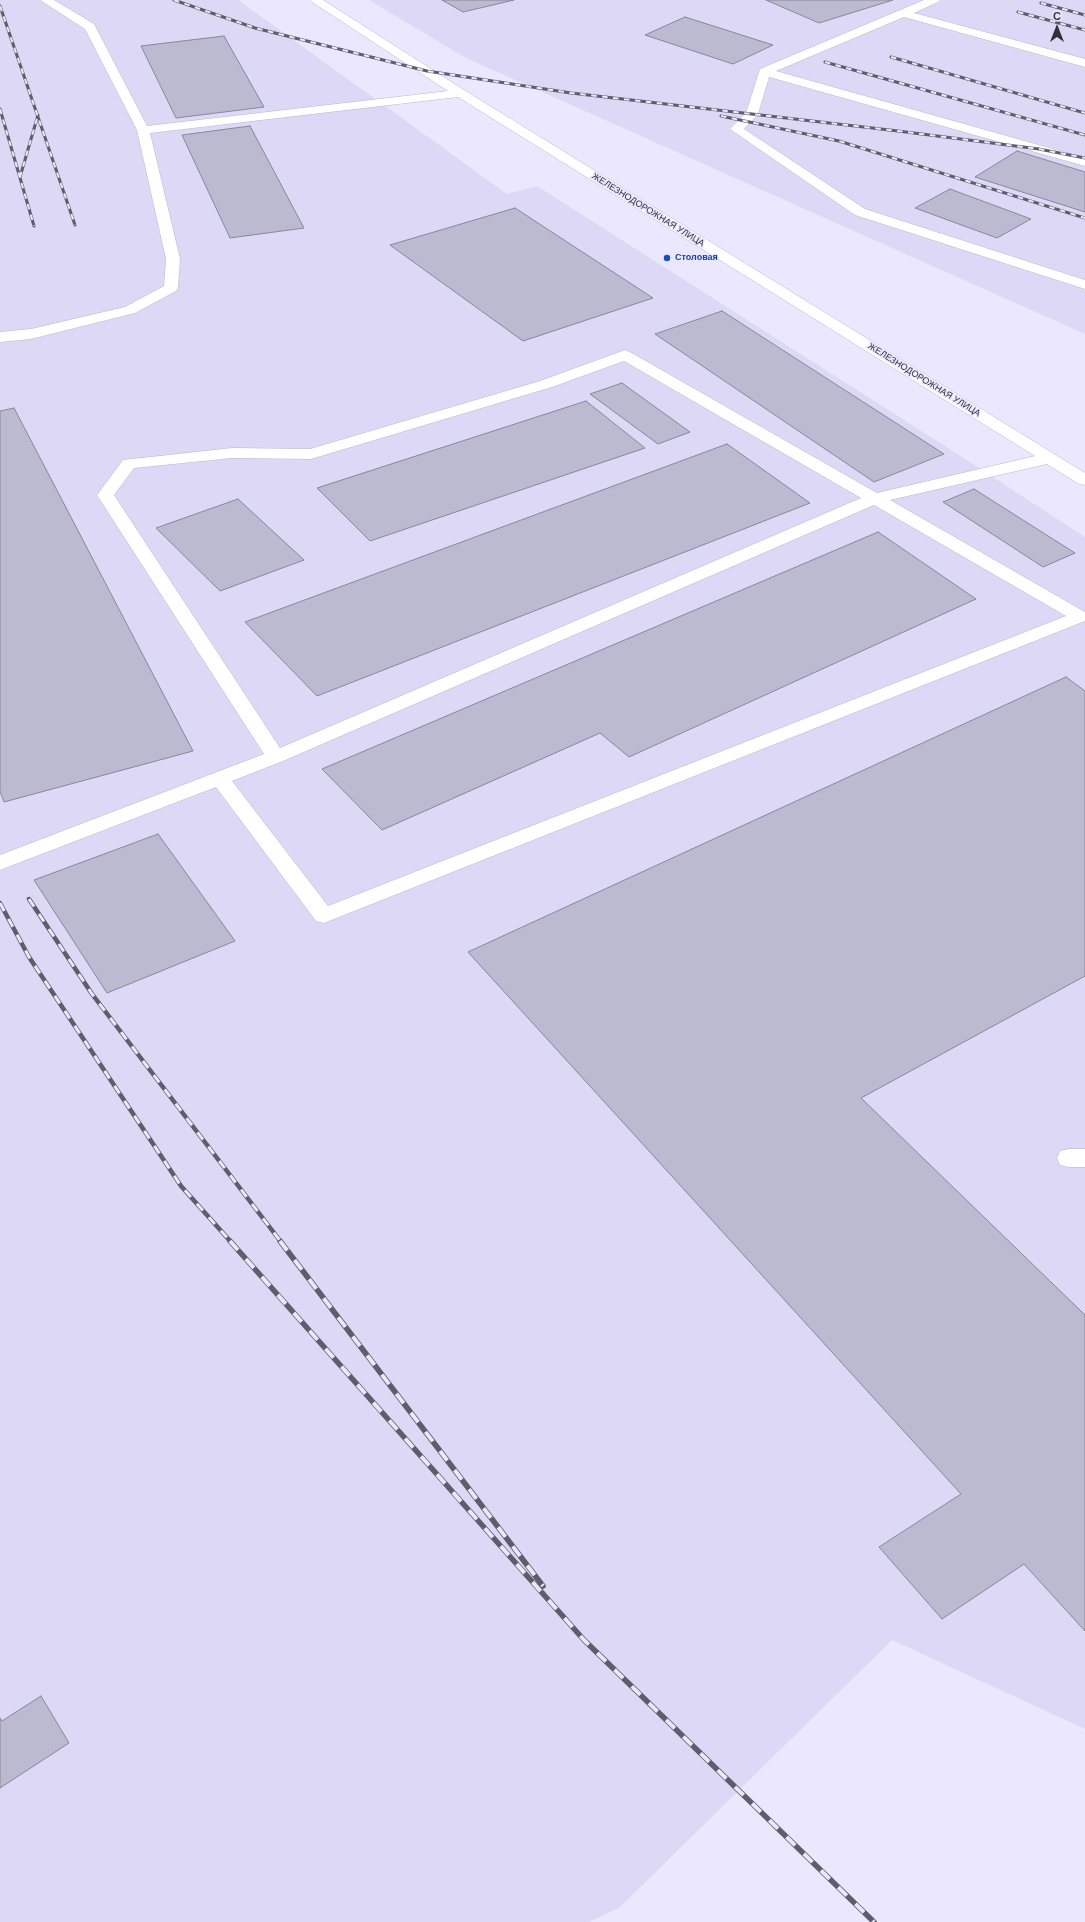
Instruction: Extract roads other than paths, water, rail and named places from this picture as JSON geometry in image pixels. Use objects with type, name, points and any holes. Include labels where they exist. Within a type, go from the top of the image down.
[{"type":"street","points":[[0,337],[31,334],[130,310],[171,288],[173,259],[143,130],[90,27],[46,0]]},
{"type":"street","name":"ЖЕЛЕЗНОДОРОЖНАЯ УЛИЦА","points":[[315,0],[460,93],[1085,480]]},
{"type":"street","points":[[764,72],[934,0]]},
{"type":"street","points":[[903,13],[1085,63]]},
{"type":"street","points":[[764,72],[1085,162]]},
{"type":"street","points":[[764,72],[752,114],[736,129],[860,212],[1085,285]]},
{"type":"street","points":[[143,130],[460,93]]},
{"type":"street","points":[[276,757],[105,495],[129,464],[232,453],[311,454],[546,384],[625,355],[1083,618]]},
{"type":"street","points":[[0,863],[276,757],[874,499],[1050,458]]},
{"type":"street","points":[[220,779],[324,916],[1083,618]]},
{"type":"railway","points":[[174,0],[255,28],[427,71],[571,93],[898,131],[1039,149],[1085,158]]},
{"type":"railway","points":[[1041,3],[1085,15]]},
{"type":"railway","points":[[0,6],[38,116]]},
{"type":"railway","points":[[1018,12],[1085,30]]},
{"type":"railway","points":[[891,57],[1085,113]]},
{"type":"railway","points":[[825,62],[1085,135]]},
{"type":"railway","points":[[0,109],[34,226]]},
{"type":"railway","points":[[20,177],[38,116]]},
{"type":"railway","points":[[38,116],[75,225]]},
{"type":"railway","points":[[721,116],[839,141],[1085,218]]},
{"type":"railway","points":[[29,899],[92,994],[281,1242]]},
{"type":"railway","points":[[0,903],[29,957],[181,1186],[231,1242]]},
{"type":"railway","points":[[230,1241],[584,1640],[874,1922]]},
{"type":"railway","points":[[280,1241],[543,1586]]},
{"type":"place","name":"Столовая","points":[[667,258]]}]
